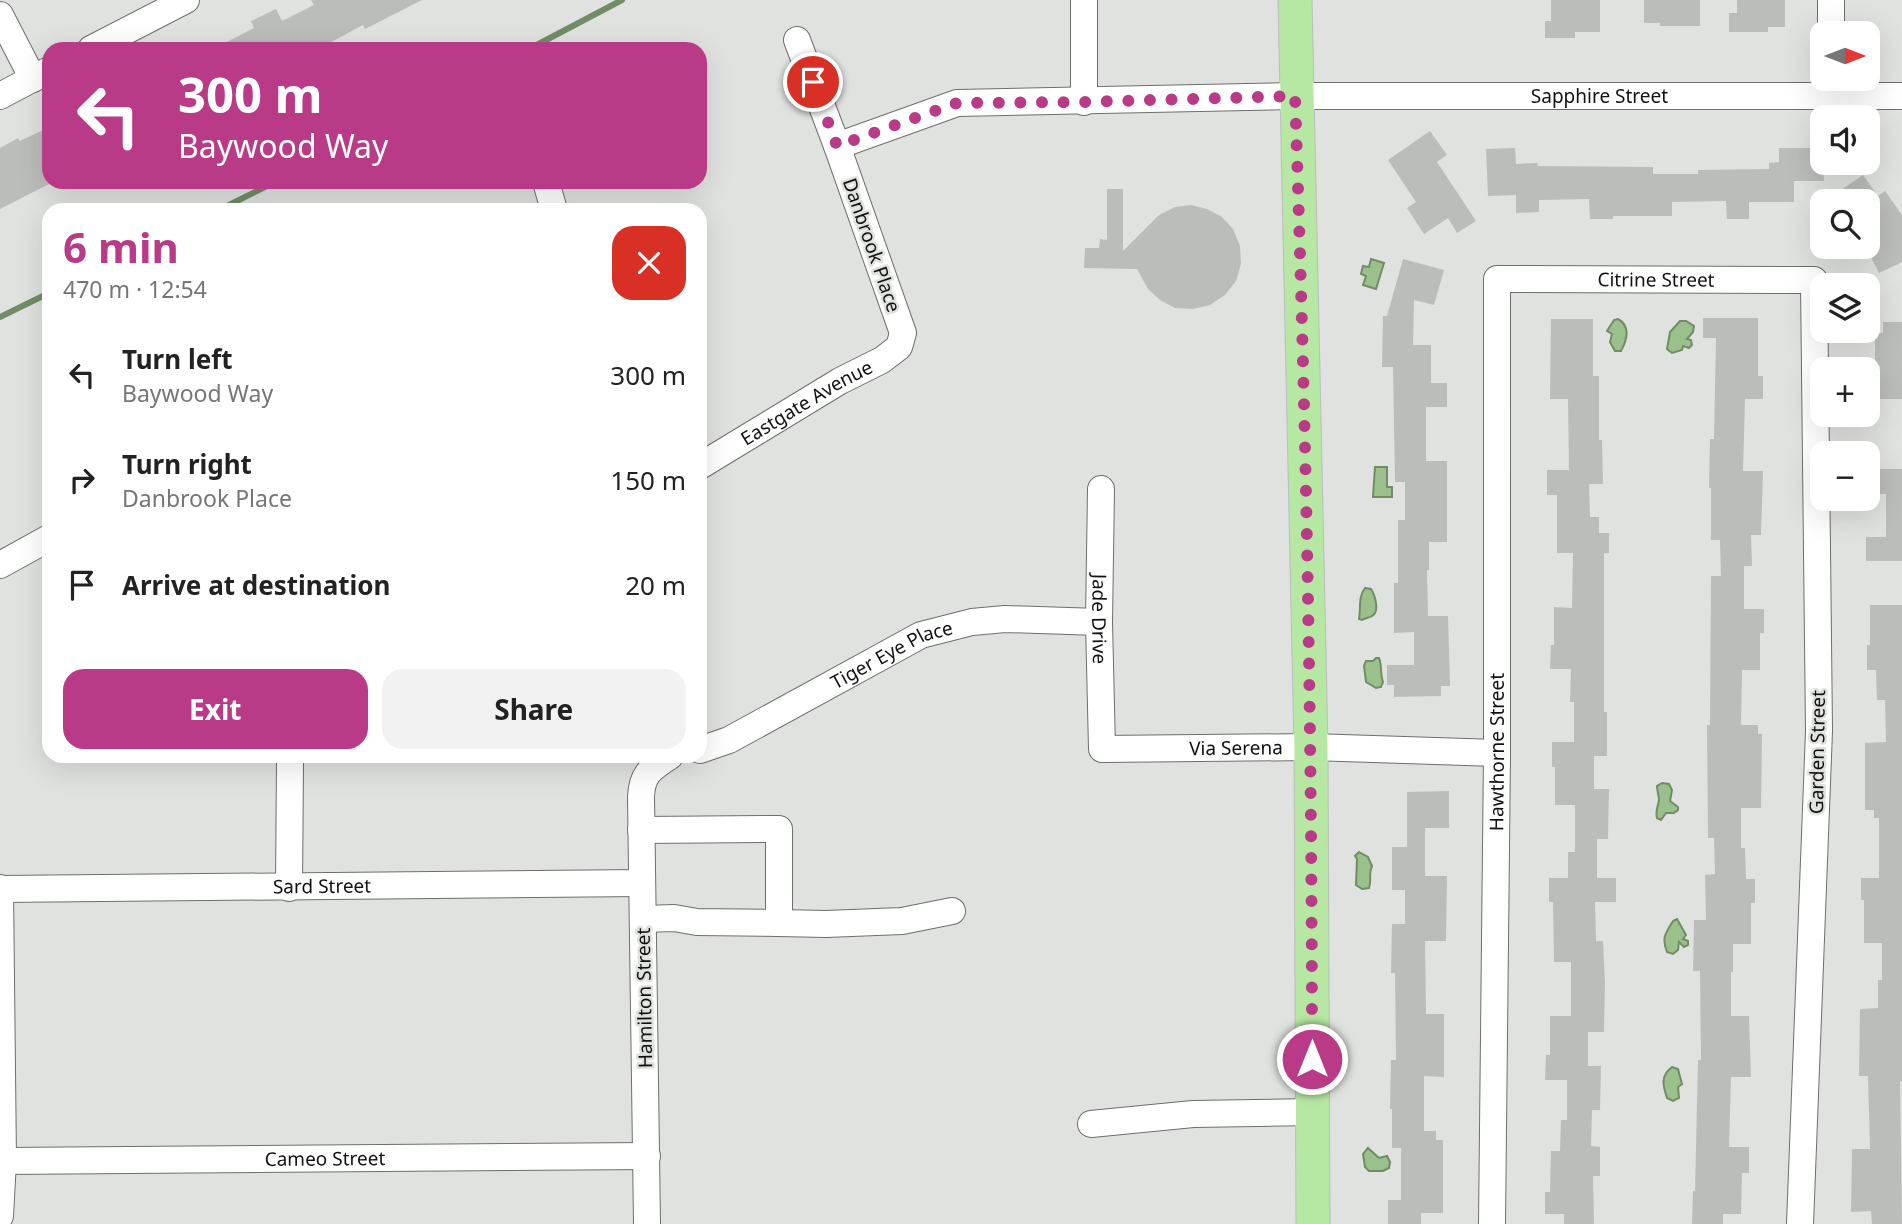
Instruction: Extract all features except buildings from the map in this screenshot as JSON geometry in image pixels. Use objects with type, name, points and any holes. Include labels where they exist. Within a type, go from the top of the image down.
[{"type":"main road","points":[[1295,0],[1311,747],[1313,1224]]},
{"type":"street","points":[[105,42],[186,0]]},
{"type":"street","points":[[1084,0],[1084,102]]},
{"type":"street","points":[[1831,0],[1831,21]]},
{"type":"street","points":[[0,15],[41,74],[0,96]]},
{"type":"street","name":"Danbrook Place","points":[[796,40],[837,146],[903,333]]},
{"type":"street","name":"Sapphire Street","points":[[837,146],[957,103],[1810,88]]},
{"type":"street","name":"Sapphire Street","points":[[1858,91],[1902,96]]},
{"type":"street","name":"Citrine Street","points":[[1497,279],[1810,280]]},
{"type":"street","name":"Hawthorne Street","points":[[1492,1224],[1497,753],[1497,279]]},
{"type":"street","name":"Eastgate Avenue","points":[[707,462],[839,381],[881,360],[899,347],[903,333]]},
{"type":"street","name":"Garden Street","points":[[1800,1224],[1819,731],[1815,343]]},
{"type":"street","name":"Jade Drive","points":[[1101,489],[1099,622],[1102,749]]},
{"type":"street","points":[[0,565],[42,542]]},
{"type":"street","name":"Tiger Eye Place","points":[[707,748],[729,740],[921,635],[972,622],[1005,619],[1099,622]]},
{"type":"street","name":"Via Serena","points":[[1102,749],[1311,747],[1497,753]]},
{"type":"street","points":[[289,888],[290,763]]},
{"type":"street","name":"Hamilton Street","points":[[647,1224],[642,785],[646,774],[661,763]]},
{"type":"street","points":[[641,830],[779,829],[779,923]]},
{"type":"street","name":"Sard Street","points":[[0,888],[289,888],[642,883]]},
{"type":"street","points":[[0,888],[3,1161],[0,1216]]},
{"type":"street","points":[[643,919],[827,924],[902,921],[952,911]]},
{"type":"street","points":[[1091,1124],[1193,1114],[1312,1112]]},
{"type":"street","name":"Cameo Street","points":[[3,1161],[647,1156]]},
{"type":"shaded area","points":[[1371,259],[1384,263],[1376,289],[1363,285],[1366,276],[1361,274],[1363,266],[1369,267]]},
{"type":"shaded area","points":[[1618,319],[1625,325],[1626,338],[1621,351],[1615,351],[1610,342],[1612,334],[1607,331],[1614,320]]},
{"type":"shaded area","points":[[1680,321],[1694,326],[1687,339],[1691,340],[1692,345],[1689,348],[1683,346],[1682,350],[1672,353],[1667,349],[1670,332]]},
{"type":"shaded area","points":[[1375,467],[1387,467],[1387,487],[1392,487],[1392,497],[1373,497]]},
{"type":"shaded area","points":[[1365,588],[1371,589],[1376,607],[1371,617],[1362,620],[1359,619],[1360,603]]},
{"type":"shaded area","points":[[1376,658],[1380,661],[1383,682],[1381,687],[1376,688],[1366,682],[1364,666],[1366,661]]},
{"type":"shaded area","points":[[1662,783],[1669,784],[1672,790],[1670,801],[1678,810],[1666,813],[1661,820],[1657,818],[1656,811],[1659,800],[1657,786]]},
{"type":"shaded area","points":[[1359,852],[1368,857],[1372,866],[1369,888],[1362,889],[1356,885],[1355,856]]},
{"type":"shaded area","points":[[1677,919],[1686,935],[1683,939],[1688,941],[1688,945],[1684,947],[1679,942],[1678,950],[1673,954],[1667,952],[1664,940],[1673,921]]},
{"type":"shaded area","points":[[1672,1067],[1678,1069],[1682,1084],[1678,1087],[1679,1098],[1673,1101],[1667,1098],[1664,1089],[1666,1074]]},
{"type":"shaded area","points":[[1368,1148],[1379,1158],[1387,1156],[1389,1168],[1369,1171],[1365,1167],[1363,1154]]},
{"type":"waterway","points":[[542,42],[622,0]]},
{"type":"waterway","points":[[233,203],[261,189]]},
{"type":"waterway","points":[[0,317],[42,296]]},
{"type":"route","points":[[813,82],[837,146],[957,103],[1295,96],[1306,422],[1312,1059]]}]
